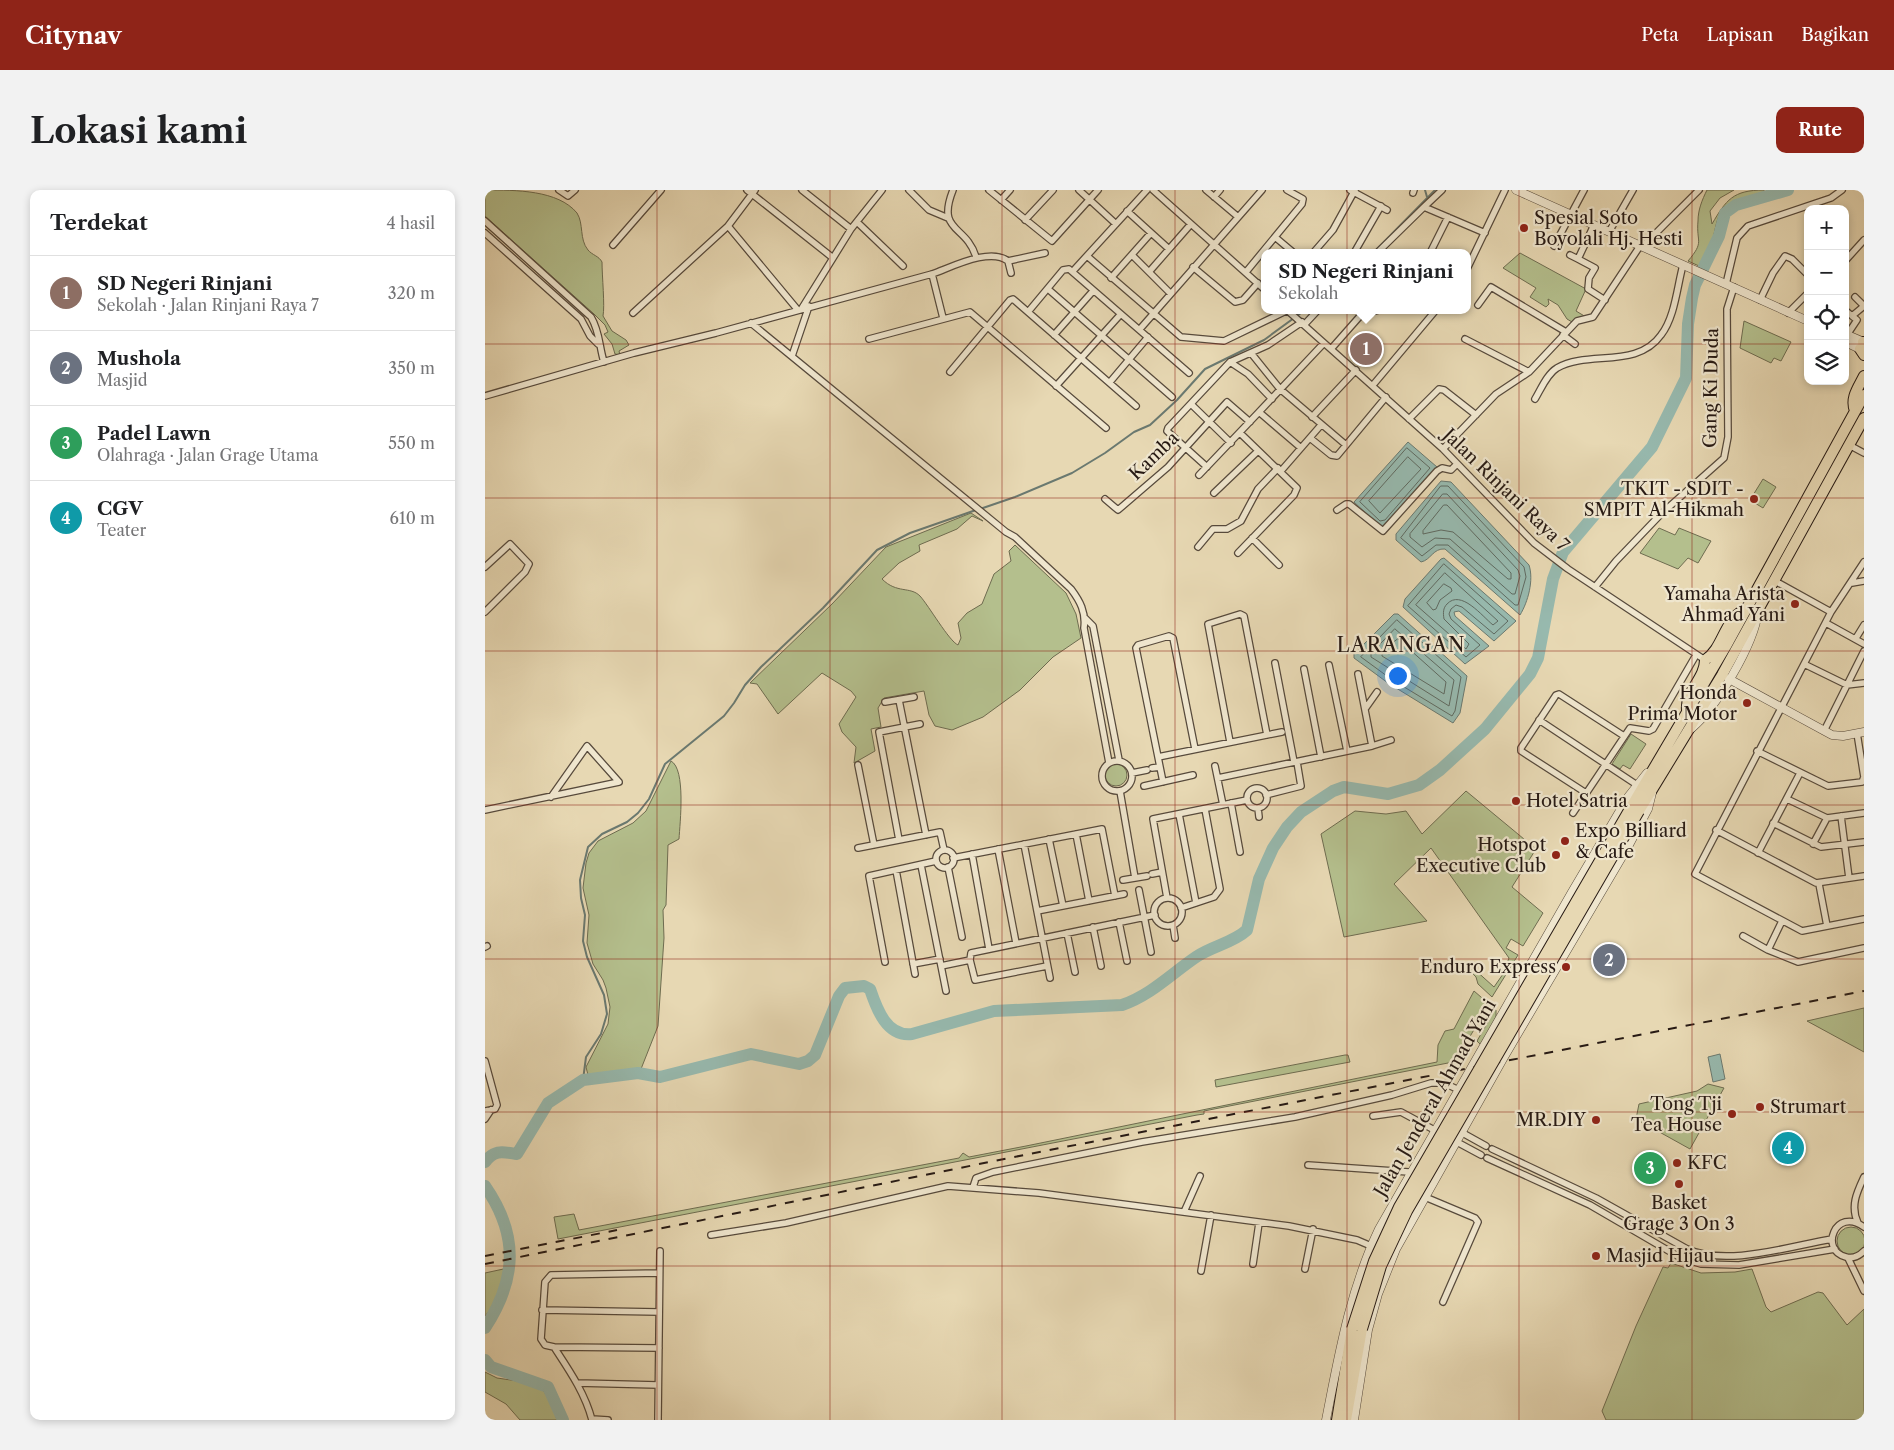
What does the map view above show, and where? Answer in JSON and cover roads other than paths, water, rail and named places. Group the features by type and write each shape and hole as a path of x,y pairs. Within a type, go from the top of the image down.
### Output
{"highway":[{"path":"1855,411 1852,404 1853,397 1864,376"},
{"name":"Jalan Jenderal Ahmad Yani","path":"1337,1420 1353,1350 1363,1292 1387,1231 1635,810 1657,764 1688,713 1864,395"},
{"name":"Jalan Jenderal Ahmad Yani","path":"1635,810 1652,788 1689,730 1759,610 1864,418"},
{"path":"1688,713 1687,701 1704,670 1701,658 1713,654 1734,617 1746,609"},
{"name":"Jalan Jenderal Ahmad Yani","path":"1346,1420 1353,1350"}],"street":[{"path":"559,190 568,196 575,190"},
{"path":"613,245 661,190"},
{"path":"802,190 851,229"},
{"path":"799,309 851,229 882,190"},
{"path":"909,190 929,210 948,218"},
{"path":"953,190 947,208 949,222 972,247 976,257"},
{"path":"989,190 1053,241 1098,190"},
{"path":"1001,200 1010,190"},
{"path":"1025,220 1053,190"},
{"path":"1079,190 1116,224"},
{"path":"1073,271 1147,190"},
{"path":"1153,190 1261,286"},
{"path":"1206,190 1237,216"},
{"path":"1214,197 1220,190"},
{"path":"1140,329 1154,315 1170,293 1213,243 1262,190"},
{"path":"1265,249 1304,201 1287,190"},
{"path":"1381,249 1442,190"},
{"path":"1471,261 1505,190"},
{"path":"1516,190 1804,319"},
{"path":"1554,246 1584,190"},
{"path":"1609,232 1633,190"},
{"path":"1443,449 1496,394 1529,372 1577,321 1593,318 1641,246 1699,190"},
{"name":"Gang Ki Duda","path":"1595,586 1661,514 1724,458 1728,437 1727,309 1737,238 1748,226 1831,198 1842,190"},
{"path":"1316,249 1333,230 1353,191 1384,208 1357,249"},
{"path":"633,313 728,226 751,192 833,258"},
{"path":"1425,208 1485,233"},
{"path":"1127,211 1169,249"},
{"path":"1432,249 1448,217"},
{"path":"485,221 591,317 599,333 598,344 604,362"},
{"path":"857,222 903,266"},
{"path":"1149,272 1191,224"},
{"path":"1578,259 1594,225"},
{"path":"728,226 799,309"},
{"path":"485,233 581,319 590,336 598,344"},
{"path":"1111,278 1151,233"},
{"path":"1275,236 1290,249"},
{"path":"1849,258 1862,248 1864,240"},
{"path":"510,255 516,249"},
{"path":"1008,261 1045,253"},
{"path":"1246,272 1261,253"},
{"path":"1132,255 1170,293"},
{"path":"1569,255 1595,268 1588,282 1588,289 1605,300"},
{"path":"485,396 809,306 932,274 968,263 976,257 1000,256 1008,261 1011,273"},
{"path":"1087,256 1181,337 1220,342 1281,314"},
{"path":"1760,300 1773,273 1785,256 1804,272"},
{"path":"1535,399 1547,378 1557,368 1582,361 1620,358 1648,348 1661,336 1667,325 1684,266"},
{"path":"1193,267 1235,302 1243,300 1258,283"},
{"path":"1027,312 1066,268 1073,271 1120,315 1140,329 1189,373"},
{"path":"932,274 943,318"},
{"path":"1478,305 1491,287 1565,334 1575,344"},
{"path":"1048,289 1073,313 1172,397"},
{"path":"1054,334 1093,291"},
{"path":"1788,313 1806,295"},
{"path":"1849,331 1864,306 1855,297"},
{"path":"950,372 1011,299 1136,406"},
{"path":"792,356 809,306"},
{"path":"1849,311 1855,318 1864,320"},
{"path":"869,339 970,312 1107,428"},
{"name":"Jalan Rinjani Raya 7","path":"1292,314 1443,449 1534,543 1552,558 1701,658"},
{"path":"1207,467 1167,430 1231,362 1268,345 1313,314"},
{"path":"1331,349 1361,315 1365,314"},
{"path":"1373,385 1433,314"},
{"path":"1056,386 1120,315"},
{"path":"751,323 1015,537 1063,580 1078,598 1085,618 1084,628 1109,763"},
{"path":"1110,382 1148,336"},
{"path":"1465,339 1529,372"},
{"path":"1849,339 1863,346"},
{"path":"1199,475 1324,343"},
{"path":"1251,353 1280,390 1346,445"},
{"path":"1231,362 1247,374 1272,399"},
{"path":"1312,418 1356,370"},
{"path":"1409,419 1439,389 1444,390 1476,415"},
{"path":"1310,438 1335,456 1385,397"},
{"name":"Kamba","path":"1105,499 1118,510 1168,468 1209,421 1229,402 1250,422"},
{"path":"1191,405 1231,443"},
{"path":"1259,412 1301,448"},
{"path":"1198,547 1213,529 1227,529 1241,521 1258,489 1301,448 1321,425"},
{"path":"1238,553 1296,491 1297,486 1240,433"},
{"path":"1849,444 1864,453"},
{"path":"1214,493 1258,450"},
{"path":"1337,510 1349,504 1383,532 1437,471 1442,468 1451,470 1457,464"},
{"path":"1252,538 1279,565"},
{"path":"485,567 510,544 529,564 525,572 485,612"},
{"path":"1864,562 1852,583 1831,612 1716,830 1695,875 1802,931 1864,919"},
{"path":"1775,581 1831,612"},
{"path":"1852,583 1864,581"},
{"path":"1689,730 1709,711 1729,679 1756,628 1759,610"},
{"path":"1231,742 1208,625 1209,622 1240,614 1244,616 1267,735"},
{"path":"1085,618 1093,626 1119,760"},
{"path":"1826,623 1864,644"},
{"path":"1856,638 1864,624"},
{"path":"1163,782 1137,648 1138,645 1169,636 1173,638 1195,749"},
{"path":"1824,731 1864,651"},
{"path":"1573,812 1623,736 1633,727 1649,731 1653,729 1701,658"},
{"path":"1266,796 1301,786 1275,663"},
{"path":"1804,664 1847,685 1864,683"},
{"path":"1329,665 1347,751"},
{"path":"1303,669 1321,757"},
{"path":"1358,674 1372,746"},
{"path":"1729,679 1824,731 1837,736 1861,733 1862,782 1831,786 1800,773 1757,751"},
{"path":"1365,709 1377,692"},
{"path":"1585,793 1521,751 1521,748 1539,720 1558,694 1623,736"},
{"path":"885,702 914,697"},
{"path":"899,700 926,835"},
{"path":"1367,718 1374,717"},
{"path":"1539,720 1632,782"},
{"path":"899,840 879,732 920,724"},
{"path":"1158,757 1282,732"},
{"path":"1218,778 1372,746 1391,740"},
{"path":"485,810 551,797 619,782 587,746 551,797"},
{"path":"1119,760 1127,764 1132,773 1128,786 1120,791 1110,789 1103,781 1103,771 1109,763 1119,760"},
{"name":"Jalan Jenderal Ahmad Yani","path":"1327,1420 1346,1318 1371,1246 1409,1172 1459,1090 1632,782 1657,764"},
{"path":"857,765 874,845"},
{"path":"1215,766 1223,805"},
{"path":"1132,773 1160,767"},
{"path":"1758,853 1800,773"},
{"path":"1144,786 1193,775"},
{"path":"1255,788 1262,790 1266,796 1265,803 1258,808 1251,806 1247,800 1248,793 1255,788"},
{"name":"Jalan Jenderal Ahmad Yani","path":"1354,1420 1368,1330 1378,1294 1396,1249 1648,809 1652,788"},
{"path":"1120,791 1135,878"},
{"path":"1787,799 1827,818 1864,813"},
{"path":"1167,898 1153,819 1247,800"},
{"path":"1231,803 1240,852"},
{"path":"1181,908 1214,897 1220,889 1205,808"},
{"path":"1258,808 1259,817"},
{"path":"1179,814 1196,903"},
{"path":"1841,816 1849,878"},
{"path":"1813,844 1827,818"},
{"path":"1773,823 1824,848 1864,842"},
{"path":"953,858 1102,829 1118,881 1115,896"},
{"path":"1716,830 1807,880 1819,884 1864,876"},
{"path":"858,848 940,832 944,850"},
{"path":"1076,834 1089,901"},
{"path":"1049,839 1063,906"},
{"path":"1024,844 1050,978"},
{"path":"998,849 1016,943"},
{"path":"944,850 950,852 953,858 952,863 948,867 941,867 936,861 937,854 944,850"},
{"path":"973,854 989,949"},
{"path":"885,962 868,877 936,861"},
{"path":"921,864 946,990"},
{"path":"948,867 962,937"},
{"path":"896,870 915,974"},
{"path":"1118,881 1163,872"},
{"path":"1819,884 1827,926"},
{"path":"1139,890 1151,952"},
{"path":"1037,911 1124,894"},
{"path":"1167,898 1175,900 1181,908 1180,919 1173,925 1161,924 1155,914 1157,905 1167,898"},
{"path":"1047,966 975,980 970,960 971,952 1155,914"},
{"path":"1768,950 1782,921"},
{"path":"1119,922 1127,961"},
{"path":"1173,925 1175,938"},
{"path":"1093,927 1101,966"},
{"path":"1067,933 1075,972"},
{"path":"1743,936 1768,950 1798,962 1864,948"},
{"path":"913,964 940,959"},
{"path":"941,966 970,960"},
{"path":"1513,994 1512,1001 1519,1010 1527,1011 1534,1006"},
{"path":"485,1061 488,1080 497,1105 495,1109 488,1110 485,1119"},
{"path":"973,1187 976,1178 993,1172 1142,1142 1295,1117 1431,1084 1444,1082 1459,1090"},
{"path":"1373,1116 1401,1112 1487,1158 1598,1210 1681,1258 1701,1264 1739,1265 1835,1249"},
{"path":"1440,1120 1485,1146"},
{"path":"1487,1158 1494,1151 1596,1198 1687,1249 1702,1255 1742,1254 1832,1239"},
{"path":"1309,1165 1409,1172"},
{"path":"1184,1212 1199,1176"},
{"path":"1864,1176 1854,1204 1853,1214 1864,1227"},
{"path":"1551,1188 1555,1179"},
{"path":"711,1235 786,1223 941,1187 973,1187 1313,1229 1357,1240 1371,1246"},
{"path":"1425,1198 1475,1218 1478,1222 1443,1302"},
{"path":"1201,1271 1211,1215"},
{"path":"1858,1222 1842,1223 1834,1230 1832,1239 1835,1249 1848,1258 1864,1291"},
{"path":"1253,1264 1259,1223"},
{"path":"1305,1269 1313,1229"},
{"path":"658,1420 660,1250"},
{"path":"1848,1258 1860,1255 1864,1251"},
{"path":"659,1273 551,1275 545,1282 541,1338 545,1345 553,1348 659,1348"},
{"path":"542,1310 659,1312"},
{"path":"553,1348 577,1384 592,1420 608,1420"},
{"path":"577,1384 658,1385"}],"water":[{"path":"1408,442 1437,467 1383,529 1354,502"},
{"path":"1441,481 1451,482 1529,565 1531,577 1529,591 1520,615 1445,549 1438,550 1421,562 1396,540 1396,534"},
{"path":"1444,558 1516,621 1494,641 1459,611 1454,612 1455,616 1489,646 1465,664 1403,607 1405,599"},
{"path":"1394,614 1398,614 1467,676 1460,713 1453,723 1388,683 1354,658 1354,654"},
{"path":"1720,1054 1725,1079 1713,1082 1708,1057"}],"waterway":[{"path":"1425,190 1427,197"},
{"path":"1377,249 1435,190"},
{"path":"485,1162 496,1153 517,1154 548,1103 583,1080 638,1073 660,1077 751,1054 799,1064 808,1061 815,1055 839,996 845,988 864,986 870,989 884,1020 890,1027 903,1034 912,1034 994,1011 1122,1005 1152,990 1202,953 1229,941 1247,930 1259,879 1273,848 1287,827 1301,812 1333,791 1344,787 1388,794 1419,785 1440,770 1485,729 1530,674 1538,658 1553,579 1563,552 1652,447 1686,378 1688,324 1695,285 1719,236 1725,213 1736,205 1788,190"},
{"path":"980,509 1015,497 1072,473 1105,453 1134,432 1150,425 1177,400 1205,369 1264,340 1300,314"},
{"path":"583,1080 586,1057 601,1034 607,1014 604,995 587,957 583,941 585,915 581,898 580,880 588,847 602,834 627,822 638,813 649,799 665,764 724,716 745,685 761,667 823,608 877,550 910,533 976,510"},
{"path":"485,1186 504,1222 510,1257 503,1292 496,1310 485,1328"},
{"path":"485,1360 491,1367 548,1387 563,1420"}],"railway":[{"path":"485,1264 1014,1157 1864,991"},
{"path":"485,1256 617,1230"}],"place":[{"name":"Spesial Soto Boyolali Hj. Hesti","path":"1524,228"},
{"name":"SD Negeri Rinjani","path":"1366,349"},
{"name":"TKIT - SDIT - SMPIT Al-Hikmah","path":"1754,499"},
{"name":"Yamaha Arista Ahmad Yani","path":"1795,604"},
{"name":"Honda Prima Motor","path":"1747,703"},
{"name":"Hotel Satria","path":"1516,801"},
{"name":"Expo Billiard & Cafe","path":"1565,841"},
{"name":"Hotspot Executive Club","path":"1556,855"},
{"name":"Mushola","path":"1609,960"},
{"name":"Enduro Express","path":"1566,967"},
{"name":"Strumart","path":"1760,1107"},
{"name":"Tong Tji Tea House","path":"1732,1114"},
{"name":"MR.DIY","path":"1596,1120"},
{"name":"CGV","path":"1788,1148"},
{"name":"KFC","path":"1677,1163"},
{"name":"Padel Lawn","path":"1650,1168"},
{"name":"Basket Grage 3 On 3","path":"1679,1184"},
{"name":"Masjid Hijau","path":"1596,1256"}],"district":[{"name":"LARANGAN","path":"1401,645"}]}
